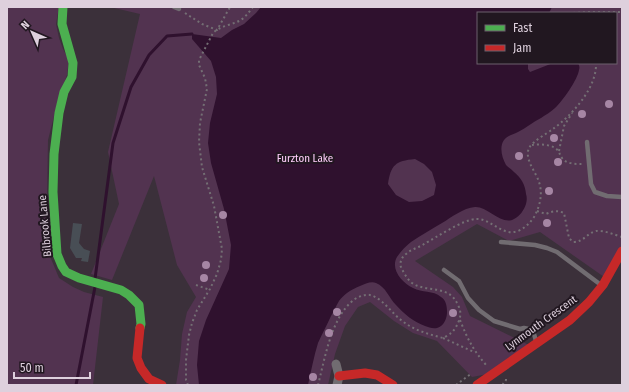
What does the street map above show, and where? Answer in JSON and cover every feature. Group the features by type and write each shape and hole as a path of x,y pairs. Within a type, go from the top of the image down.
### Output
{"street":[{"name":"Bilbrook Lane","path":"63,7 62,24 73,63 72,77 64,92 59,113 54,154 53,192 57,254 66,272 88,281 121,290 129,295 139,305 141,324 137,358 141,368 149,379 162,385"},
{"name":"Lynmouth Crescent","path":"479,384 570,320 603,286 622,250"},
{"path":"336,364 338,381 365,373 377,375 393,385"}],"lane":[{"path":"587,142 591,184 595,192 607,196 622,197"},
{"path":"501,242 534,245 557,252 603,286"},
{"path":"444,270 459,281 468,298 479,310 494,321 520,329 529,329 534,334 537,342"}],"path":[{"path":"217,30 230,7"},
{"path":"188,385 186,380 186,360 192,323 197,310 210,290 217,274 222,249 214,206 202,166 200,123 207,89 205,78 199,65 199,60 213,33 241,20 253,7"},
{"path":"176,8 202,24 217,30"},
{"path":"587,12 617,12"},
{"path":"493,373 475,352 466,336 460,319 460,311 454,298 438,290 417,286 411,282 405,275 400,265 401,259 411,250 475,218 502,230 511,232 524,228 529,224 537,211 541,197 539,180 530,163 528,150 531,145 557,126 586,96 593,82 596,64"},
{"path":"574,109 564,126 559,151 561,156 567,162 576,164 589,163"},
{"path":"531,145 542,144 551,146 559,151"},
{"path":"537,211 546,214 557,211 564,213 569,238 573,242 578,242 596,231 622,237"},
{"path":"196,285 210,290"},
{"path":"318,385 326,349 336,323 352,302 366,294 377,298 401,320 411,326 475,352"},
{"path":"443,338 451,333 457,326 460,319"}],"green space":[{"path":"7,7 59,7 56,24 59,38 69,60 67,75 58,100 48,140 47,203 49,254 59,278 84,292 103,297 93,385 7,385"},
{"name":"Furzton Lake","path":"110,7 622,7 622,251 607,279 540,232 509,241 477,224 415,261 453,287 462,297 470,316 531,346 493,373 472,377 437,341 413,333 394,321 370,302 358,307 345,326 335,354 328,385 176,385 182,334 187,312 196,297 177,265 154,176 112,280 91,274 119,204 108,152 140,14"}],"shaded area":[{"name":"Furzton Lake","path":"261,7 552,7 550,12 477,12 477,64 528,64 528,69 530,72 550,64 578,64 579,66 578,74 573,84 555,108 524,129 507,137 502,143 502,156 506,165 521,179 524,184 527,199 520,215 514,219 505,220 484,209 475,207 466,209 411,242 397,257 395,262 396,271 405,283 416,290 435,293 443,298 446,305 447,314 445,322 437,328 425,326 409,317 399,308 382,287 376,283 372,282 357,287 343,296 331,316 318,343 308,385 199,385 197,365 199,341 206,320 229,269 231,245 224,209 211,163 208,143 210,123 217,94 216,77 211,61 192,39 192,34 221,38 244,24","holes":["415,159 424,164 432,172 436,185 434,195 422,201 409,202 396,195 388,184 393,168 395,165 403,161"]}],"building":[{"path":"73,223 82,224 79,243 84,249 90,251 88,262 81,261 82,258 76,258 70,248"}],"waterway":[{"path":"95,279 113,143 131,87 149,55 167,36 192,34"},
{"path":"76,385 95,287"}],"traffic: fast":[{"path":"63,7 62,24 73,63 72,77 64,92 59,113 54,154 53,192 57,254 66,272 79,278 121,290 129,295 139,305 140,328"}],"traffic: jam":[{"path":"477,385 570,320 589,302 603,285 622,251"},
{"path":"140,328 137,358 141,368 149,379 162,385"},
{"path":"339,376 365,373 377,375 393,385"}]}
